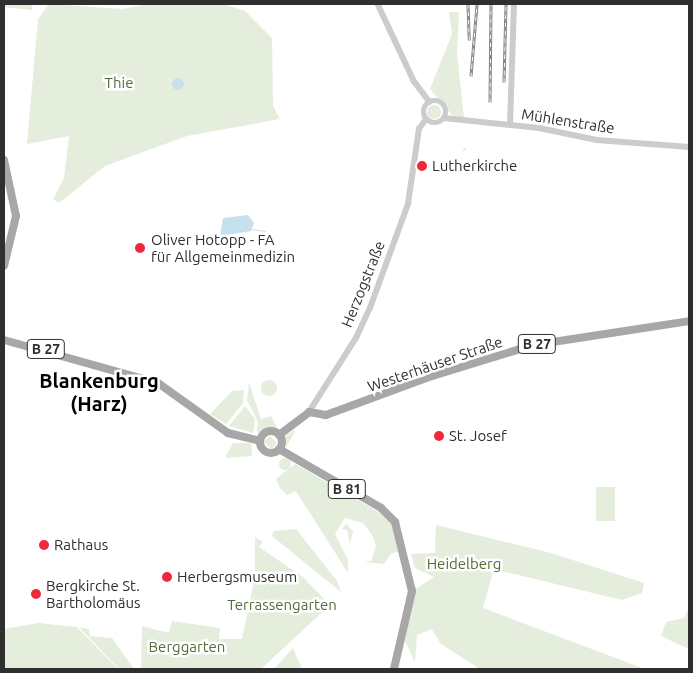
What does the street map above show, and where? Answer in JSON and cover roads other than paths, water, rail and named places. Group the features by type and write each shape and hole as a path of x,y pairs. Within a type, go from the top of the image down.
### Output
{"main road":[{"path":"4,160 16,216 4,266"},
{"name":"Westerhäuser Straße","path":"309,412 326,415 426,378 552,340 689,320"},
{"name":"B 27","path":"4,340 158,383 228,434 260,441 266,452 279,449"},
{"name":"Herzogstraße","path":"279,435 309,412"},
{"name":"B 27","path":"260,441 268,432 279,435"},
{"path":"279,435 279,449"},
{"name":"B 81","path":"279,449 381,508 395,522 412,591 394,669"}],"street":[{"path":"378,4 414,81 430,102 443,105 444,118 435,124 426,119 424,110 430,102"},
{"path":"510,125 514,4"},
{"name":"Mühlenstraße","path":"444,118 510,125 597,140 689,147"},
{"name":"Herzogstraße","path":"309,412 356,338 370,308 408,204 419,130 426,119"}],"water":[{"path":"176,78 180,78 184,84 180,90 176,90 172,86 172,82"},
{"path":"248,215 254,223 251,231 220,236 223,218"}],"waterway":[{"path":"252,229 265,231"}],"railway":[{"path":"468,4 469,40"},
{"path":"471,76 477,4"},
{"path":"490,102 491,4"},
{"path":"504,82 506,4"}],"place":[{"name":"Lutherkirche","path":"422,166"},
{"name":"Oliver Hotopp - FA für Allgemeinmedizin","path":"140,248"},
{"name":"St. Josef","path":"439,436"},
{"name":"Rathaus","path":"44,545"},
{"name":"Herbergsmuseum","path":"167,577"},
{"name":"Bergkirche St. Bartholomäus","path":"36,594"}],"district":[{"name":"Blankenburg (Harz)","path":"99,392"}],"park label":[{"name":"Thie","path":"119,83"},
{"name":"Heidelberg","path":"464,564"},
{"name":"Terrassengarten","path":"282,605"},
{"name":"Berggarten","path":"187,647"}]}
